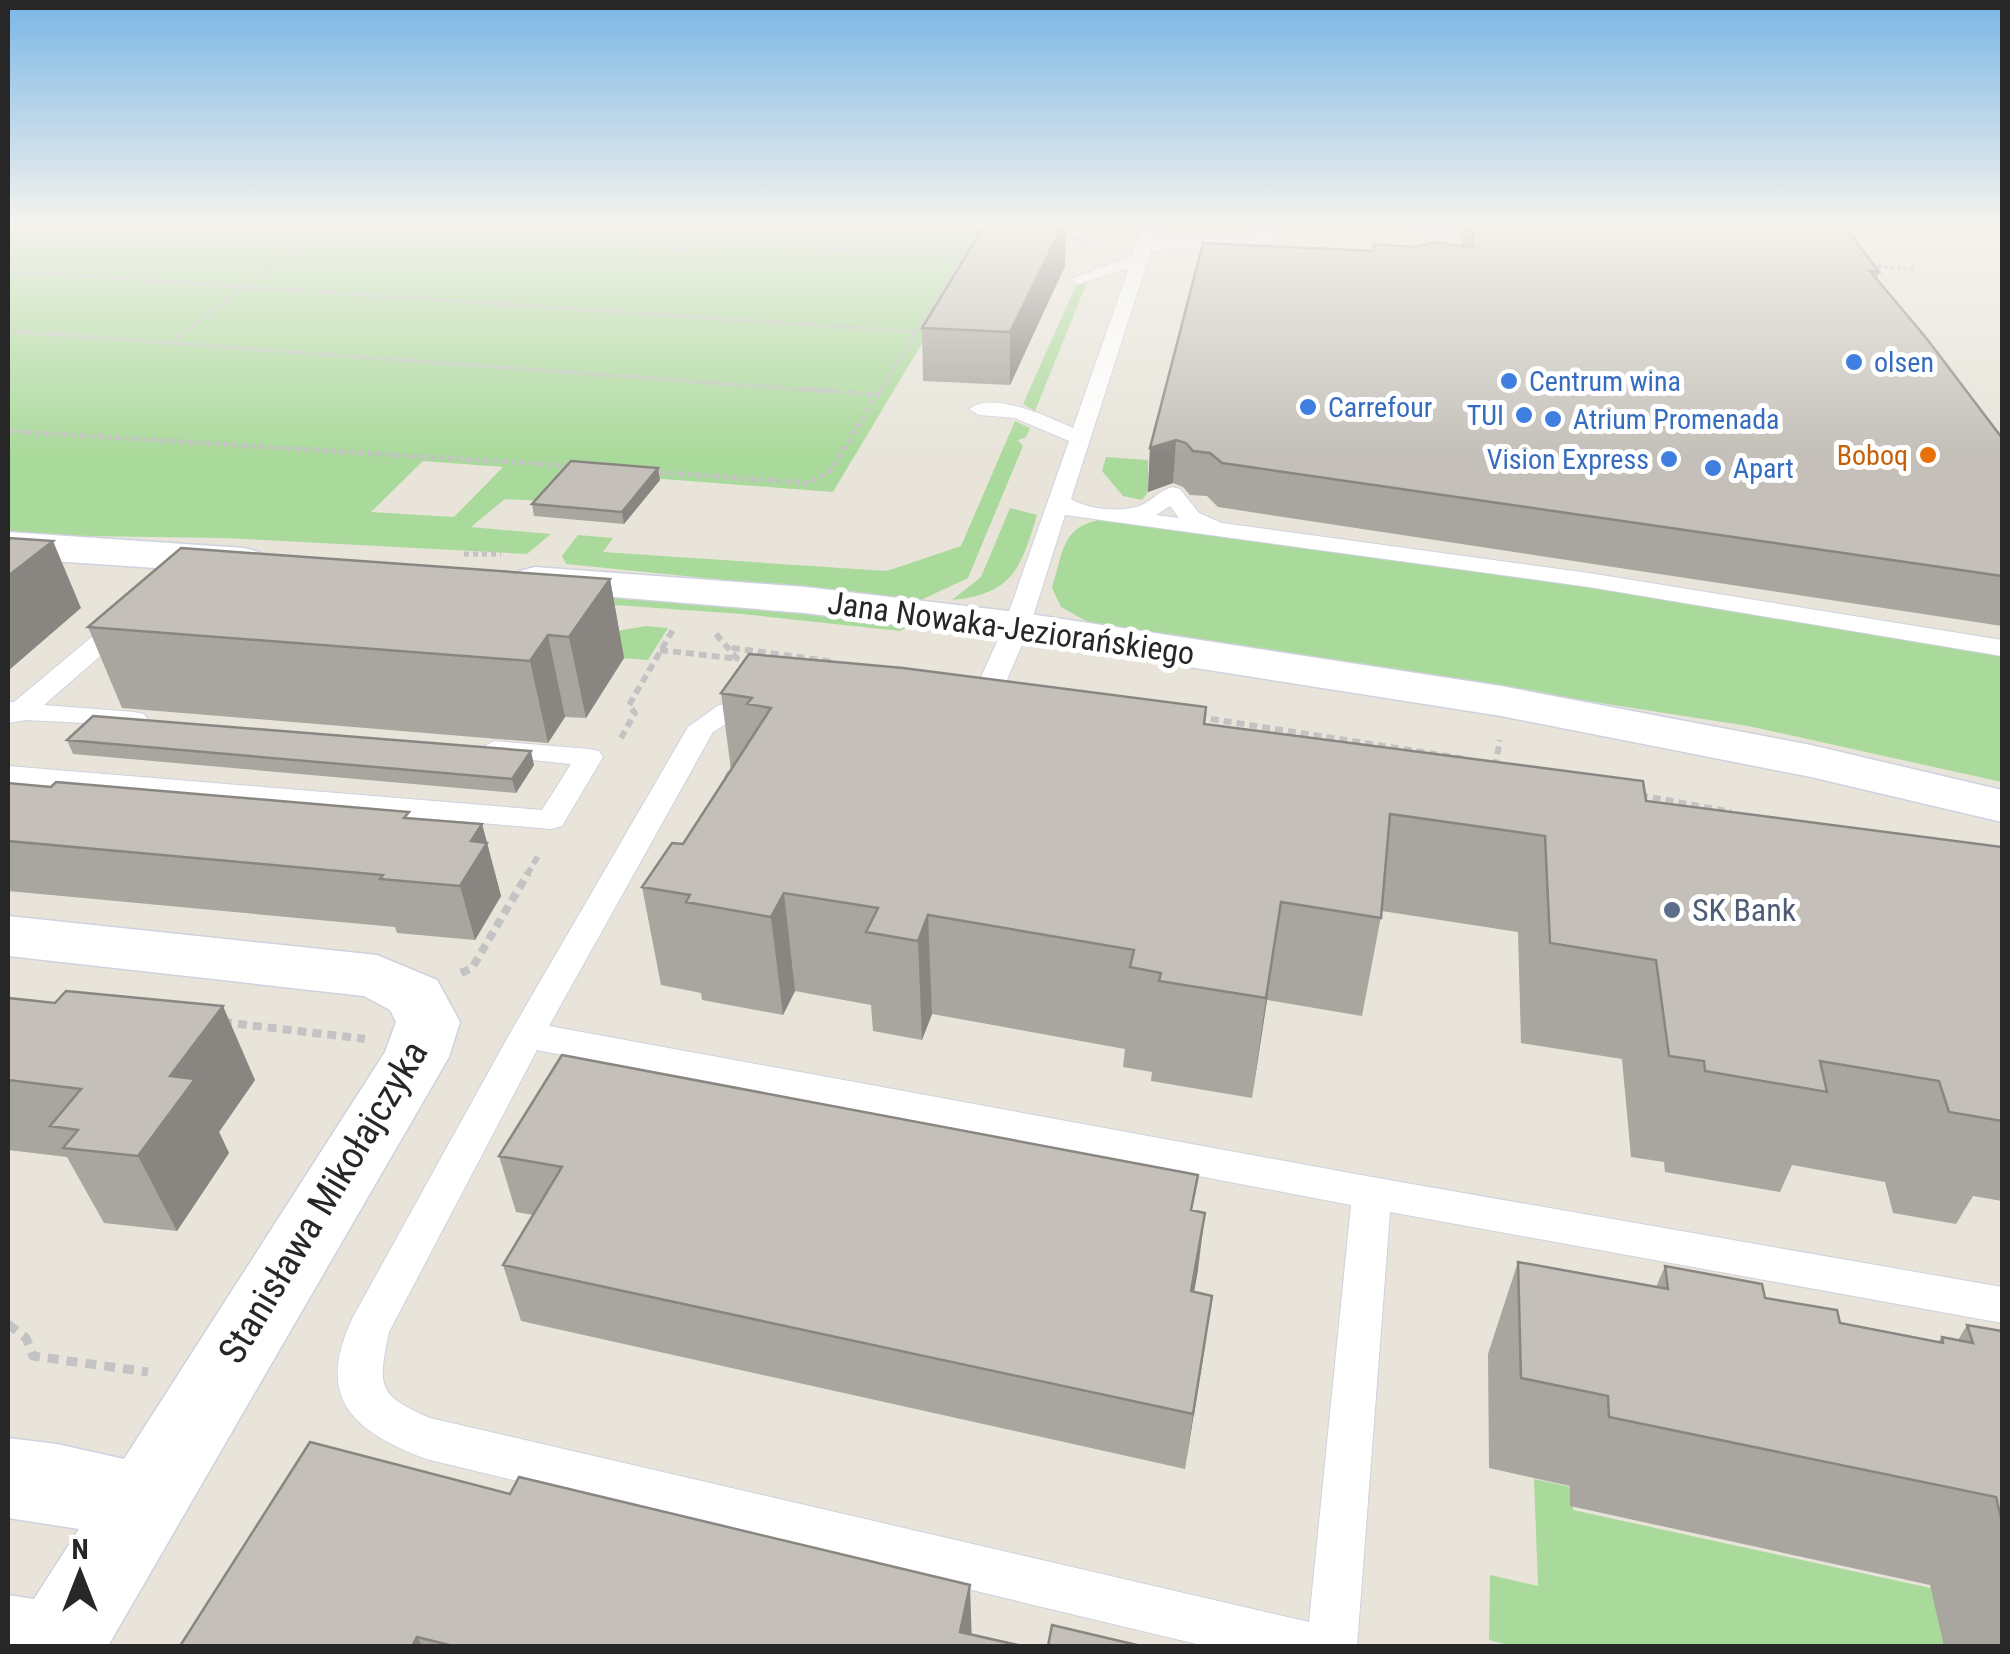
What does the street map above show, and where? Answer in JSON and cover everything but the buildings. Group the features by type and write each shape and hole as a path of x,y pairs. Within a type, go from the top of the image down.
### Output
{"street":[{"path":"8,545 184,571 274,563"},
{"name":"Jana Nowaka-Jeziorańskiego","path":"504,578 805,600 1017,626 1501,701 1812,760 2002,806"},
{"name":"Stanisława Mikołajczyka","path":"8,936 377,976 415,996 428,1022 416,1057 57,1646"},
{"path":"8,1478 58,1484 142,1504"},
{"path":"8,1641 46,1646"}],"lane":[{"path":"972,732 1017,626 1127,300"},
{"path":"979,408 1019,412 1080,438"},
{"path":"1059,502 1074,510 1589,580 2002,648"},
{"path":"12,714 144,605"},
{"path":"777,706 729,711 702,727 368,1330 356,1376 364,1400 380,1419 426,1438 1307,1646"},
{"path":"12,714 152,721"},
{"path":"8,775 551,820 589,757 470,747"},
{"path":"528,1035 2002,1306"},
{"path":"1332,1646 1372,1193"}],"path":[{"path":"170,342 228,300"},
{"path":"431,300 918,332"},
{"path":"634,471 809,483 831,470 937,300"},
{"path":"8,331 878,395"},
{"path":"8,431 575,466"},
{"path":"589,757 614,752 635,714 628,705 676,624"},
{"path":"707,626 732,648 777,706"},
{"path":"732,648 848,663"},
{"path":"660,650 739,659"},
{"path":"1182,714 1344,741 1434,750 1510,769"},
{"path":"1492,784 1502,734"},
{"path":"714,805 714,795 738,759"},
{"path":"1628,793 1736,813"},
{"path":"221,1022 373,1040"},
{"path":"8,1324 26,1338 33,1356 163,1375"}],"green space":[{"path":"8,300 948,300 833,492 571,472 544,501 505,499 471,527 551,534 527,554 224,538 8,535","holes":["423,461 503,467 454,517 371,512"]},
{"path":"1069,300 1080,300 1035,411 1023,404"},
{"path":"1015,421 1030,428 1026,437 1018,440 1023,446 968,578 921,600 566,564 562,556 578,535 613,538 603,552 887,571 961,546"},
{"path":"1106,457 1148,460 1148,492 1142,500 1123,496 1102,471"},
{"path":"1010,508 1037,515 1019,564 989,592 952,600 981,577"},
{"path":"1105,519 1546,580 2002,655 2002,782 1748,726 1090,623 1061,607 1052,588 1062,551 1072,534 1091,522"},
{"path":"449,587 787,610 915,623 900,631 742,614 444,593"},
{"path":"646,626 668,628 648,660 508,650"},
{"path":"1534,1479 1571,1487 1573,1510 1935,1589 1948,1646 1512,1646 1489,1640 1490,1575 1538,1586"}],"place":[{"name":"olsen","path":"1854,362"},
{"name":"Centrum wina","path":"1509,381"},
{"name":"Carrefour","path":"1308,407"},
{"name":"TUI","path":"1524,415"},
{"name":"Atrium Promenada","path":"1553,419"},
{"name":"Boboq","path":"1928,455"},
{"name":"Vision Express","path":"1669,459"},
{"name":"Apart","path":"1713,468"},
{"name":"SK Bank","path":"1672,910"}]}
